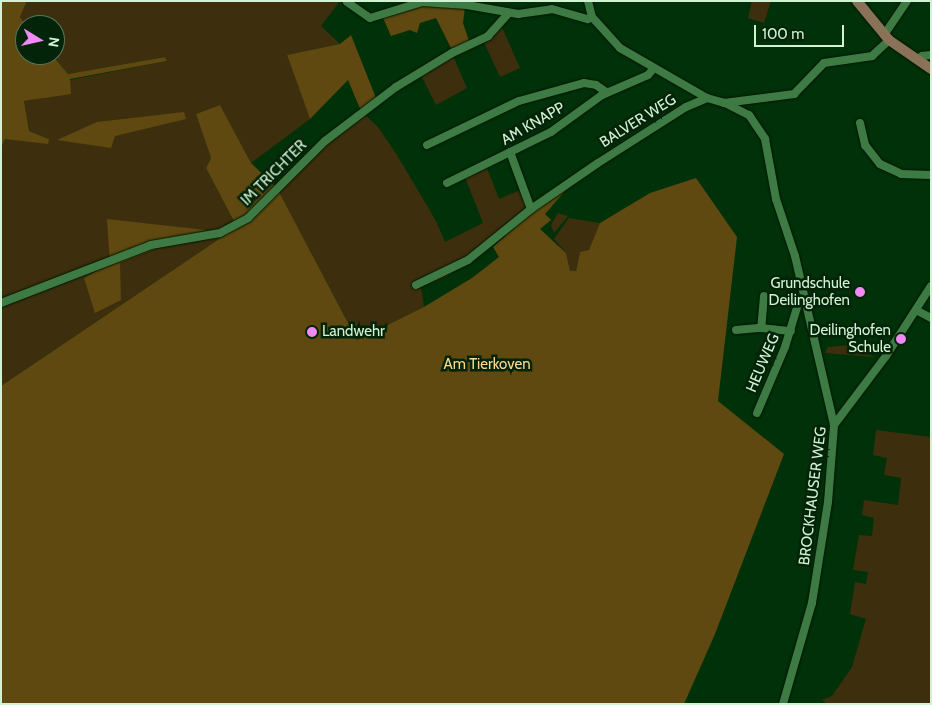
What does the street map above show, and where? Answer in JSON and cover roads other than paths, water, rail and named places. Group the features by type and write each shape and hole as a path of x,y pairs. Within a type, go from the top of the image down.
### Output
{"main road":[{"path":"857,1 886,37 931,69"}],"street":[{"path":"496,1 499,11"},
{"path":"588,1 592,17 620,48 707,98 724,102 748,115 765,139 776,199 806,302 834,425"},
{"path":"724,102 794,94 824,63 872,56 886,37 907,1"},
{"path":"347,2 370,18 422,2 499,11 508,14 548,5 588,19 592,17"},
{"name":"IM TRICHTER","path":"1,303 151,245 220,233 248,218 325,141 404,83 488,36 508,14"},
{"path":"918,60 922,56 931,55"},
{"name":"AM KNAPP","path":"446,183 554,131 606,92 648,75 654,68"},
{"path":"427,145 519,101 584,83 596,85 606,92"},
{"name":"BALVER WEG","path":"416,285 468,260 531,209 686,107 707,98"},
{"path":"860,123 870,154 884,168 907,175 931,175"},
{"path":"510,152 531,209"},
{"name":"BROCKHAUSER WEG","path":"783,704 812,603 828,502 834,425 931,286"},
{"path":"761,328 764,296"},
{"name":"HEUWEG","path":"757,413 791,331 799,301 806,302"},
{"path":"916,310 931,318"},
{"path":"736,330 761,328 791,331"}],"place":[{"name":"Grundschule Deilinghofen","path":"860,292"},
{"name":"Landwehr","path":"312,332"},
{"name":"Deilinghofen Schule","path":"901,339"}],"park label":[{"name":"Am Tierkoven","path":"487,365"}]}
